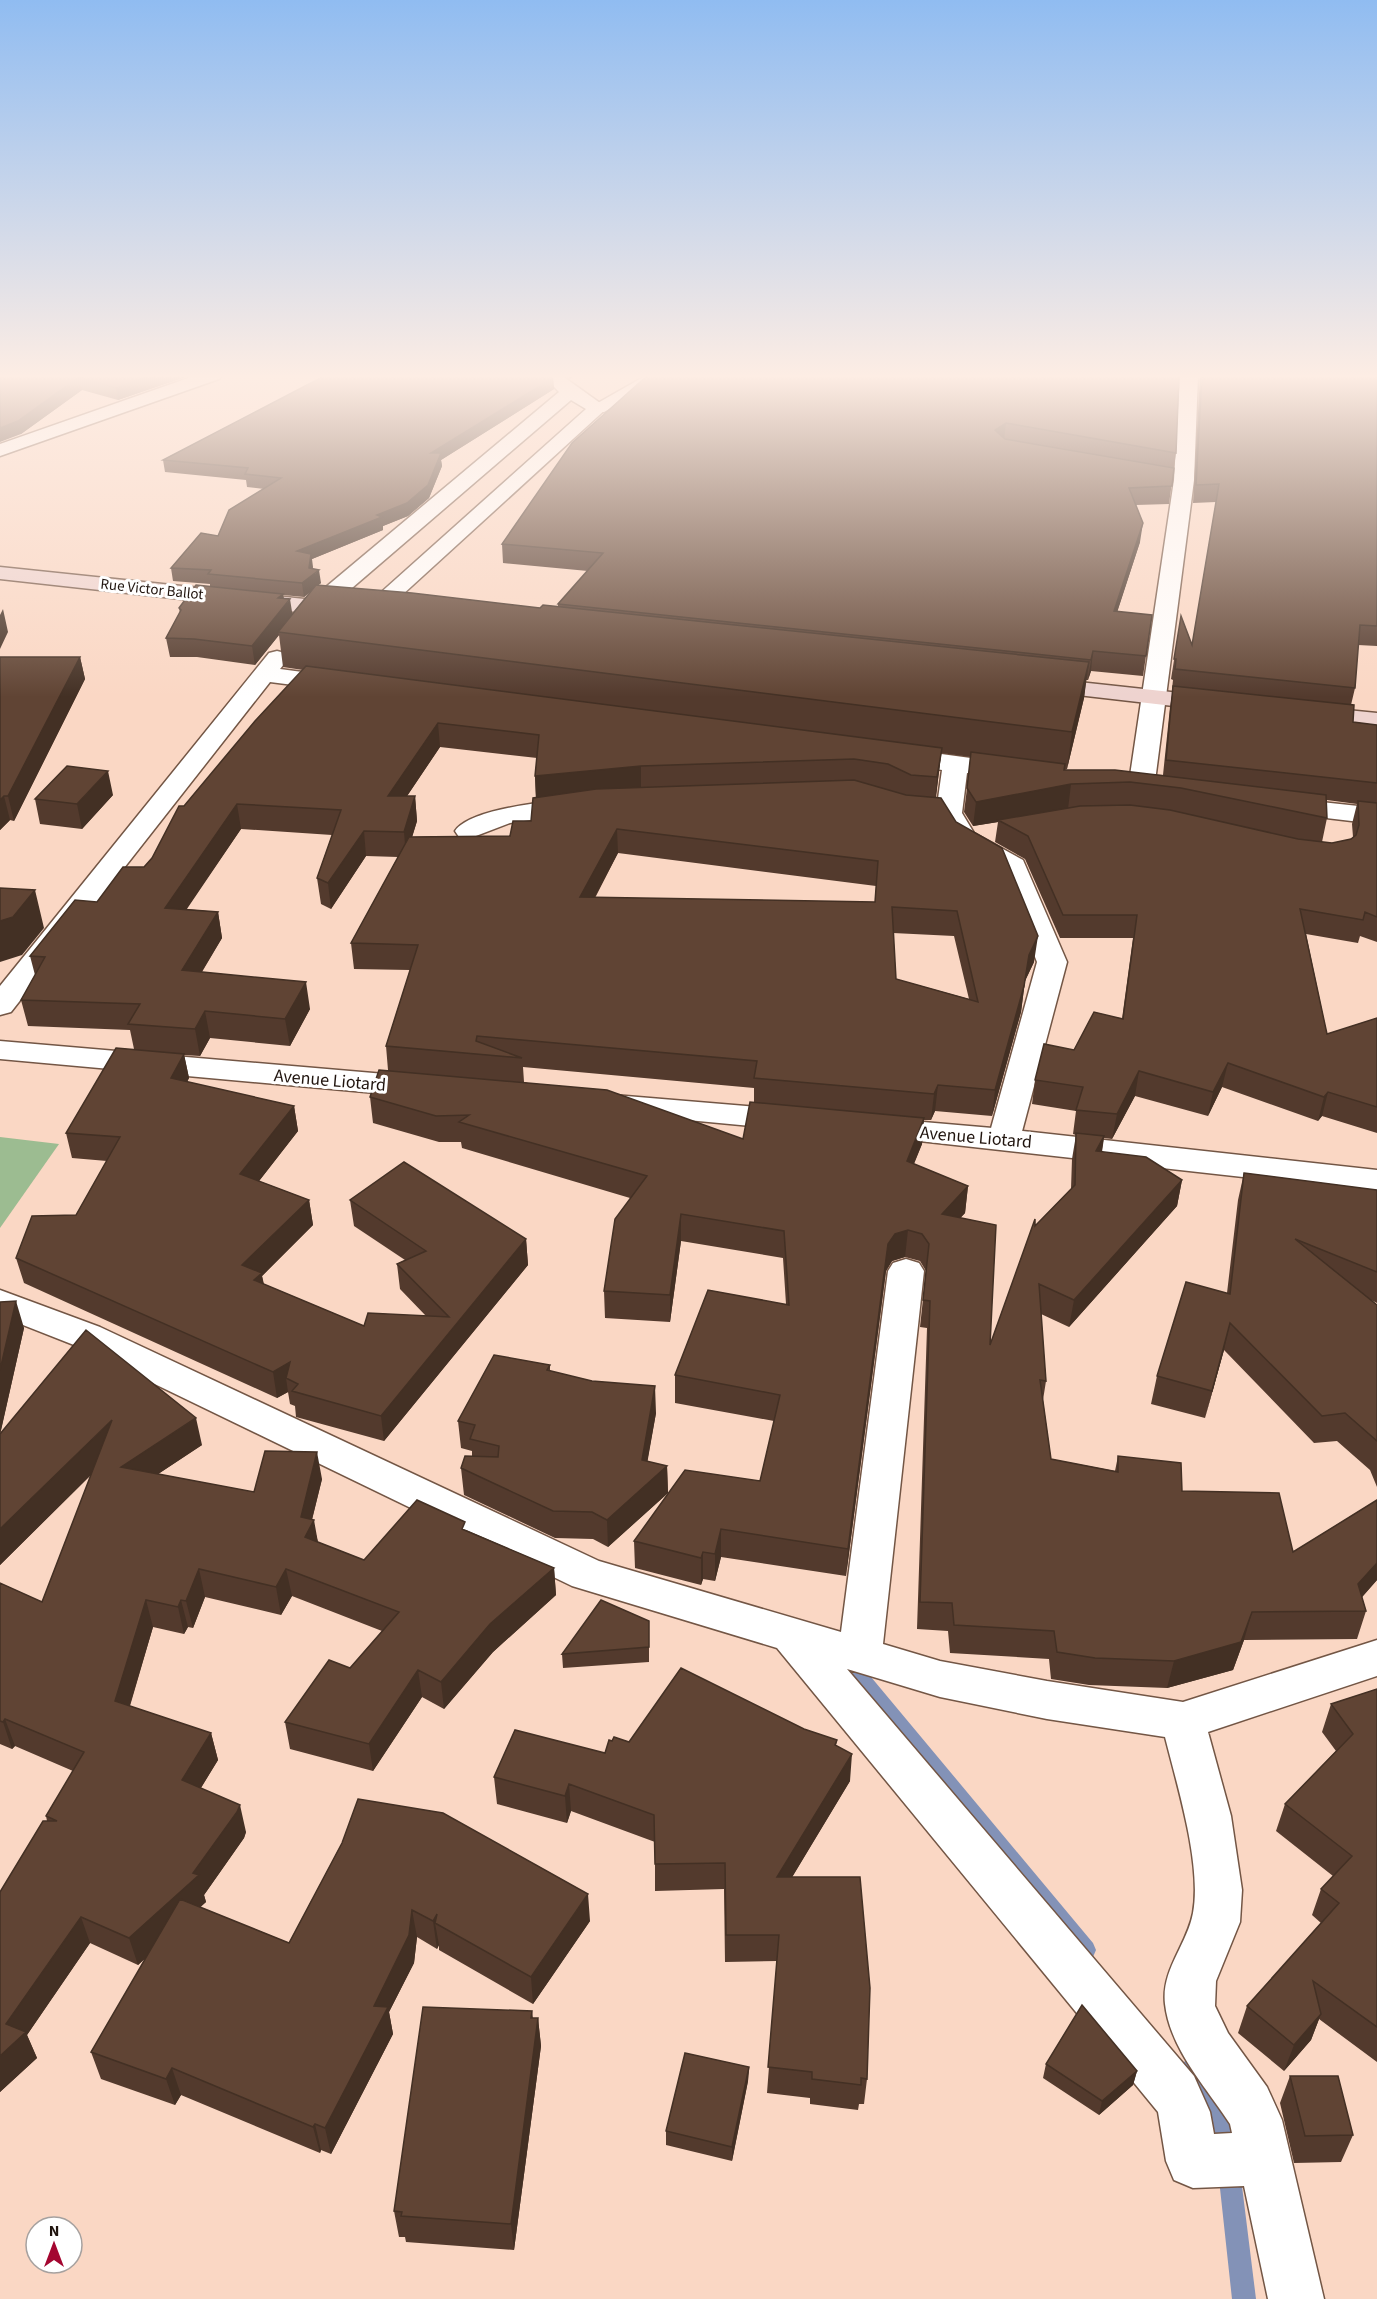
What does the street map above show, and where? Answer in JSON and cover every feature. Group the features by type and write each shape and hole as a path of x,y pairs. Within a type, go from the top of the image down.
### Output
{"main road":[{"name":"Rue Victor Ballot","path":"0,573 303,623 370,612 393,615"},
{"path":"1026,683 1236,706"},
{"path":"1283,710 1377,720"}],"street":[{"path":"0,1006 303,623 466,482"},
{"path":"370,612 515,482"},
{"path":"1141,789 1184,482"},
{"path":"264,674 358,686"},
{"path":"874,753 1037,775"},
{"path":"956,763 938,812 964,838 1013,866 1052,962 1004,1139"},
{"path":"468,831 504,816 597,803"},
{"path":"1256,803 1337,822 1377,816"},
{"path":"964,838 1007,830"},
{"name":"Avenue Liotard","path":"0,1050 449,1090"},
{"name":"Avenue Liotard","path":"579,1101 1004,1139 1377,1181"},
{"path":"860,1653 906,1271"},
{"path":"0,1302 87,1336 587,1574 860,1653 940,1679 1047,1700 1183,1721 1377,1658"},
{"path":"792,1635 1176,2094 1184,2112 1193,2160 1266,2159"},
{"path":"1183,1721 1197,1773 1218,1879 1218,1910 1213,1932 1191,1978 1189,2004 1203,2040 1247,2101 1256,2120 1296,2299"}],"green space":[{"path":"0,1137 59,1144 0,1228"}],"building":[{"path":"274,482 429,482 407,503 377,515 382,517 297,551 311,554 309,568 319,570 302,583 208,574 211,570 171,568 201,533 218,536 229,510"},
{"path":"545,482 1172,482 1172,486 1129,488 1143,523 1114,611 1152,615 1146,656 1093,651 1091,660 558,604 603,553 502,544"},
{"path":"1196,482 1377,482 1377,626 1360,625 1355,688 1175,669 1176,659 1174,659 1181,616 1192,645 1219,484 1196,485"},
{"path":"196,585 283,594 278,598 290,599 252,646 166,638 181,610 179,608"},
{"path":"316,585 412,593 540,608 543,605 1089,662 1072,732 278,632"},
{"path":"0,657 80,657 8,796 0,800"},
{"path":"306,666 942,748 937,777 911,775 888,764 854,759 641,766 535,776 539,735 438,723 388,796 415,796 404,832 364,831 328,883 317,878 341,810 237,804 165,908 218,912 182,970 306,982 285,1019 205,1011 195,1029 128,1024 140,1004 21,1000 45,957 30,956 75,900 97,902 123,867 144,867 152,858 179,806 184,806 255,721"},
{"path":"1173,686 1354,705 1353,722 1377,725 1377,783 1166,760"},
{"path":"971,752 1065,764 1064,770 1115,770 1326,795 1327,818 1181,788 1130,782 1071,784 976,802 967,788"},
{"path":"67,766 108,771 77,804 35,799"},
{"path":"854,780 906,795 941,798 956,822 1002,848 1038,936 1029,955 1024,986 995,1090 938,1085 934,1094 754,1078 757,1061 477,1036 476,1041 522,1058 386,1046 418,945 351,943 409,837 510,836 513,821 531,821 533,798 596,789","holes":["617,829 878,861 875,902 580,897","892,907 957,911 978,1002 896,979"]},
{"path":"1358,801 1377,803 1377,917 1365,912 1363,920 1300,909 1327,1034 1377,1018 1377,1107 1328,1092 1324,1097 1228,1063 1213,1092 1139,1071 1117,1114 1076,1110 1083,1087 1035,1080 1044,1044 1074,1050 1094,1012 1123,1019 1137,915 1063,915 1028,836 998,820 1080,806 1130,805 1170,810 1298,839 1332,843 1351,839 1356,835 1359,825"},
{"path":"0,888 35,890 13,917 0,921"},
{"path":"116,1048 184,1054 171,1078 294,1106 240,1174 309,1200 242,1265 262,1273 254,1280 364,1326 368,1313 449,1317 397,1264 426,1251 350,1200 404,1162 526,1239 381,1416 292,1391 298,1384 286,1378 290,1362 273,1372 16,1258 32,1216 76,1215 120,1137 66,1133"},
{"path":"379,1070 607,1090 743,1139 750,1102 924,1118 907,1161 968,1186 942,1214 996,1225 990,1345 1035,1219 1035,1226 1075,1185 1076,1133 1104,1136 1096,1151 1146,1157 1182,1180 1074,1300 1039,1284 1046,1381 1040,1380 1051,1459 1118,1472 1118,1456 1181,1463 1182,1491 1279,1493 1293,1552 1377,1500 1377,1563 1358,1584 1366,1611 1252,1612 1241,1642 1174,1661 1095,1658 1057,1652 1054,1631 954,1625 952,1603 920,1602 930,1301 923,1300 929,1244 922,1234 908,1230 895,1234 888,1244 848,1549 721,1529 715,1554 703,1552 701,1558 634,1541 685,1470 760,1481 780,1395 675,1375 708,1290 789,1305 784,1231 681,1214 670,1295 604,1291 615,1219 647,1176 459,1122 469,1115 436,1116 370,1097"},
{"path":"1244,1173 1377,1190 1377,1272 1295,1239 1377,1305 1377,1441 1345,1413 1322,1416 1230,1323 1212,1391 1157,1376 1186,1282 1230,1294"},
{"path":"16,1301 0,1370 0,1302"},
{"path":"86,1330 196,1418 121,1467 254,1492 265,1451 317,1452 301,1517 314,1520 305,1537 364,1560 417,1500 465,1522 462,1529 554,1568 490,1624 441,1682 418,1670 369,1744 285,1722 329,1660 350,1668 399,1612 286,1569 276,1587 199,1569 186,1601 181,1600 178,1607 146,1600 115,1701 211,1733 182,1780 240,1805 193,1873 199,1875 129,1938 81,1917 6,2024 26,2032 0,2056 0,1892 43,1821 57,1821 46,1816 84,1752 5,1719 3,1722 0,1721 0,1583 42,1602 112,1420 0,1529 0,1434"},
{"path":"494,1355 550,1365 547,1370 592,1381 655,1386 642,1460 667,1466 607,1520 592,1512 553,1511 461,1468 465,1456 498,1457 499,1446 470,1439 475,1425 458,1421"},
{"path":"601,1600 649,1621 649,1647 562,1654"},
{"path":"681,1668 804,1729 837,1740 835,1745 852,1754 777,1877 860,1877 870,1988 867,2079 861,2078 861,2085 812,2079 812,2072 768,2067 779,1935 726,1935 725,1863 655,1864 654,1815 569,1784 565,1796 494,1777 515,1730 605,1753 609,1740 612,1741 614,1737 629,1742"},
{"path":"1377,1689 1377,2027 1313,1981 1321,2014 1294,2045 1247,2006 1339,1903 1321,1889 1352,1856 1285,1804 1353,1734 1331,1704"},
{"path":"358,1799 443,1813 588,1894 531,1977 435,1923 437,1914 433,1921 412,1910 409,1935 374,2006 388,2007 325,2128 315,2124 313,2127 172,2068 166,2079 91,2052 180,1899 289,1943 342,1843"},
{"path":"1082,2005 1137,2071 1102,2101 1046,2064"},
{"path":"423,2007 532,2011 531,2018 538,2018 511,2224 401,2216 402,2212 394,2211"},
{"path":"685,2053 749,2067 732,2147 666,2131"},
{"path":"1290,2076 1338,2076 1353,2135 1305,2136"}],"waterway":[{"path":"860,1676 1086,1950"},
{"path":"1186,2071 1213,2103 1225,2152"},
{"path":"1229,2170 1244,2299"}]}
